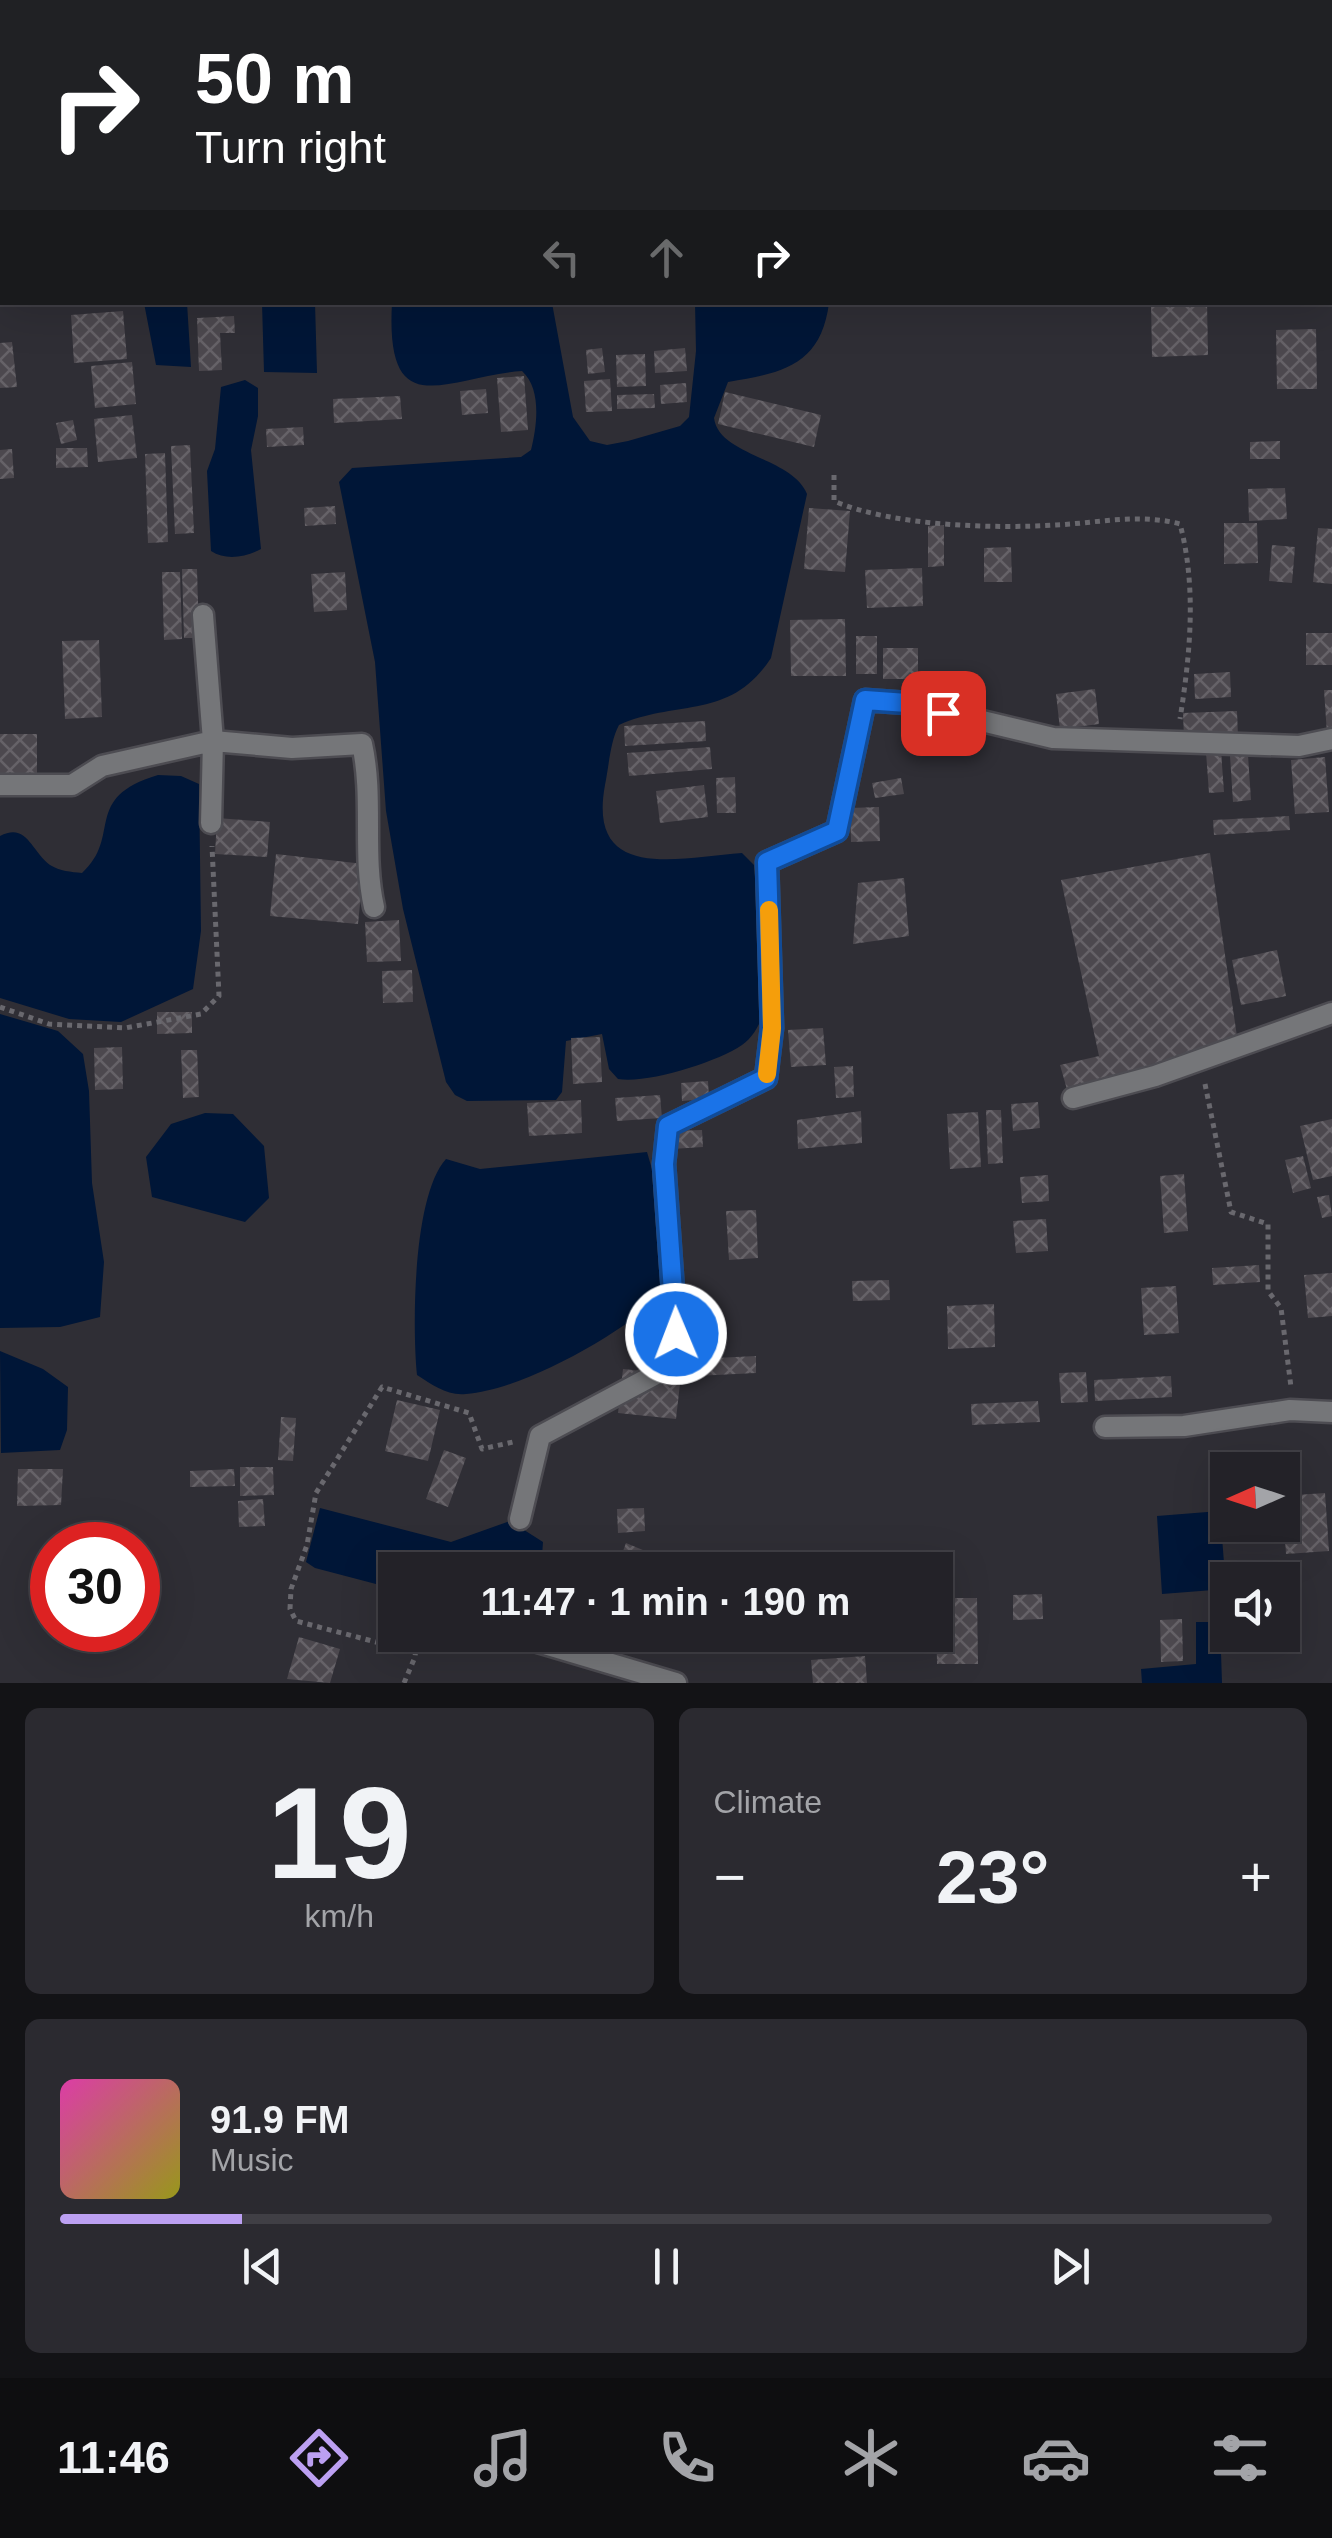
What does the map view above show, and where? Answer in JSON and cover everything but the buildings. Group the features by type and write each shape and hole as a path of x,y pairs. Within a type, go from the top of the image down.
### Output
{"street":[{"path":"204,615 213,741 212,823"},
{"path":"520,1518 540,1436 660,1372 676,1334 665,1180 668,1126 766,1078 772,1028 767,862 837,831 865,700 907,703 1053,738 1299,746 1332,739"},
{"path":"0,785 72,784 102,766 213,741 292,748 362,744 370,832 367,878 374,908"},
{"path":"1073,1098 1154,1076 1332,1013"},
{"path":"1106,1427 1184,1426 1290,1410 1332,1412"},
{"path":"571,1652 676,1683"}],"path":[{"path":"834,475 834,501 872,513 1014,527 1142,519 1180,524 1188,555 1191,608 1176,742"},
{"path":"0,1007 48,1024 125,1028 201,1014 219,996 212,823"},
{"path":"1200,1057 1231,1212 1268,1224 1268,1291 1281,1308 1291,1369 1290,1410"},
{"path":"378,1643 296,1621 290,1609 316,1494 382,1387 469,1414 482,1449 540,1436"},
{"path":"404,1683 413,1652"}],"water":[{"path":"144,305 187,305 191,367 156,365"},
{"path":"262,305 315,305 317,373 264,372"},
{"path":"392,305 552,305 573,417 590,441 607,445 680,426 689,417 696,351 695,305 829,305 825,324 808,353 766,375 728,382 714,418 729,441 787,472 807,494 771,658 755,678 720,700 619,725 605,785 603,816 610,837 623,850 665,859 742,853 754,865 766,1005 751,1037 716,1058 664,1075 618,1079 609,1069 602,1034 566,1041 562,1092 556,1100 467,1101 455,1095 446,1082 403,909 386,811 375,662 339,482 352,468 521,457 531,450 536,408 533,388 522,371 426,385 410,380 399,367 392,342"},
{"path":"245,380 258,388 258,416 251,450 261,549 229,557 211,551 207,471 215,449 221,387"},
{"path":"158,775 181,776 199,784 201,931 193,989 121,1022 69,1019 0,998 0,836 23,835 50,865 82,873 94,859 111,806 119,795"},
{"path":"0,1014 58,1031 83,1054 89,1091 92,1183 104,1262 100,1317 60,1327 0,1328"},
{"path":"205,1113 233,1114 264,1146 269,1198 245,1222 152,1197 146,1157 171,1124"},
{"path":"647,1152 656,1183 664,1294 599,1341 516,1382 459,1394 440,1389 417,1375 415,1294 421,1230 435,1177 446,1159 480,1169"},
{"path":"0,1351 43,1369 68,1387 67,1430 60,1450 1,1453"},
{"path":"320,1508 451,1542 510,1521 543,1542 542,1552 378,1552 378,1585 315,1568 306,1562"},
{"path":"1210,1512 1210,1542 1222,1542 1224,1562 1210,1562 1210,1590 1162,1594 1157,1516"},
{"path":"1196,1622 1210,1622 1210,1652 1221,1652 1222,1683 1142,1683 1141,1669 1196,1664"}],"slow traffic":[{"path":"767,1074 772,1028 769,910"}],"route":[{"path":"676,1334 676,1288 664,1164 668,1126 766,1078 772,1028 767,862 837,831 858,713 865,700 907,703 943,713"}]}
